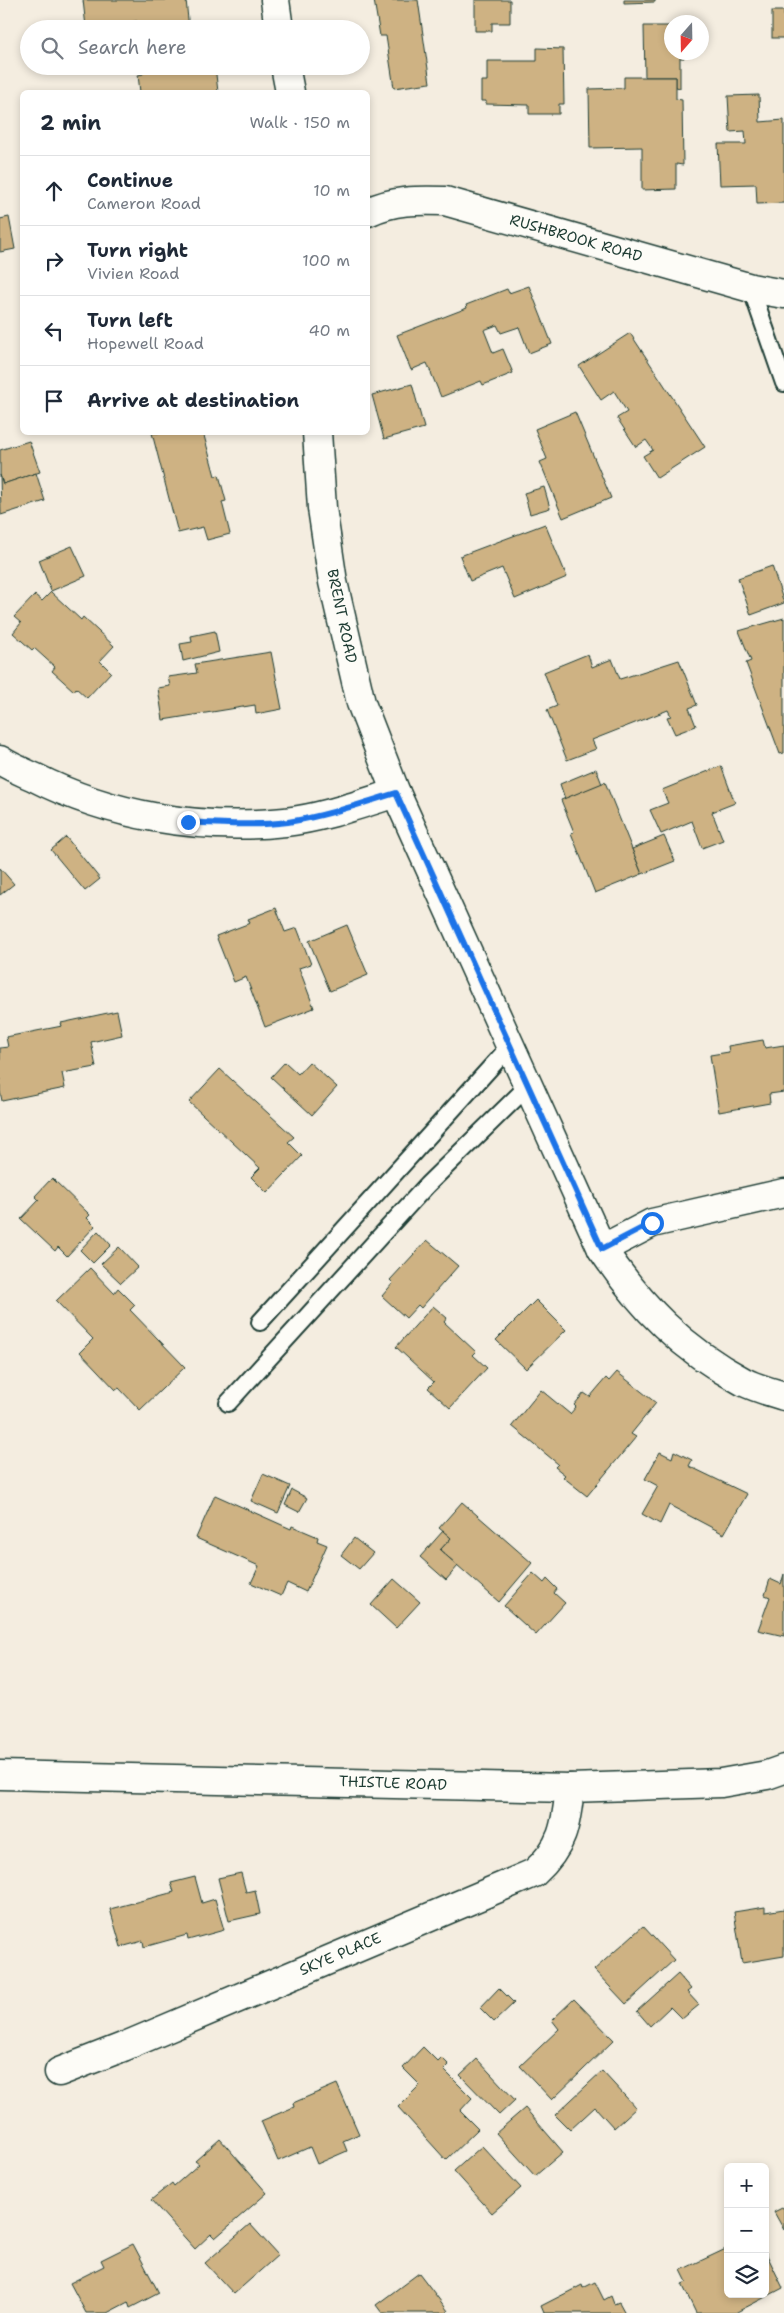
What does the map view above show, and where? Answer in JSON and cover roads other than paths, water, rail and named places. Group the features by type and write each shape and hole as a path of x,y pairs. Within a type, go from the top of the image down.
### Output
{"street":[{"path":"275,0 278,20"},
{"path":"287,75 290,90"},
{"name":"RUSHBROOK ROAD","path":"370,211 384,204 414,200 445,201 751,288 784,294"},
{"name":"BRENT ROAD","path":"316,435 322,508 333,582 361,703 396,793 602,1249 630,1289 660,1322 697,1353 746,1383 784,1396"},
{"path":"0,760 62,792 124,810 188,822 238,825 287,822 326,814 396,793"},
{"path":"602,1249 652,1223 784,1193"},
{"name":"THISTLE ROAD","path":"0,1775 570,1788 722,1783 767,1775 784,1769"},
{"name":"SKYE PLACE","path":"59,2072 123,2047 534,1873 550,1858 563,1833 570,1788"}],"lane":[{"path":"751,288 784,383"},
{"path":"260,1322 510,1046"},
{"path":"228,1403 427,1185 528,1086"}]}
